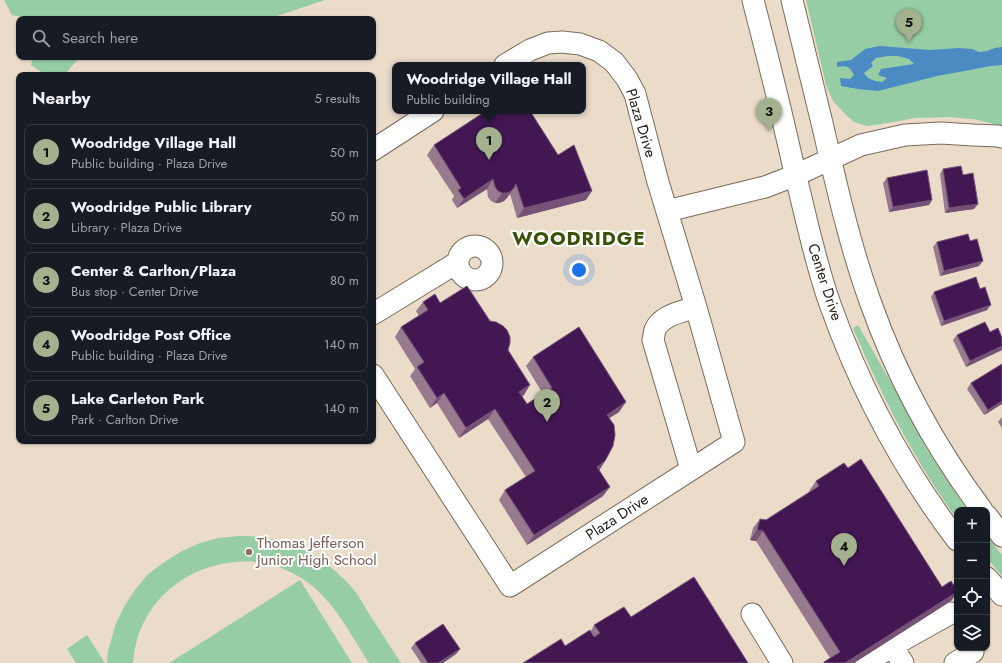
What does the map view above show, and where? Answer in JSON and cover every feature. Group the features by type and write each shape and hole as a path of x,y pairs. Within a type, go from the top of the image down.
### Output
{"street":[{"name":"Center Drive","path":"753,0 810,236 830,303 851,356 881,421 907,468 954,536"},
{"path":"792,0 855,257 870,301 908,390 952,466 980,507"},
{"name":"Plaza Drive","path":"376,380 510,586 734,442 667,211 635,94 627,79 614,62 599,51 580,44 562,42 548,43 530,50 509,62"},
{"path":"376,148 428,114"},
{"path":"667,211 766,187 861,145 905,135 941,132 1002,137"},
{"path":"376,312 458,262"},
{"path":"691,469 653,340 654,331 658,324 664,319 671,315 696,307"},
{"path":"990,520 1002,536"},
{"path":"988,579 1002,595"},
{"path":"866,663 898,655 951,613"},
{"path":"752,614 782,663"},
{"path":"955,663 973,652"}],"green space":[{"path":"4,0 325,0 277,16 12,15"},
{"path":"806,0 1002,0 1002,126 973,119 949,117 916,118 867,126 854,122 833,101 826,85"},
{"path":"32,60 77,60 67,72 41,72 31,65"},
{"path":"858,325 904,405 926,448 965,507 954,507 954,515 941,497 899,426 875,378 853,328"},
{"path":"239,536 260,537 287,543 324,562 345,580 356,593 401,663 369,663 334,609 317,590 303,579 274,565 251,562 233,562 198,572 182,580 167,591 155,605 140,630 134,652 133,663 107,663 108,651 116,623 125,605 147,575 180,552 200,543 218,538"},
{"path":"990,540 1002,555 1002,576 990,562"},
{"path":"300,580 352,663 169,663"},
{"path":"87,635 105,663 76,663 67,649"}],"water":[{"path":"880,46 930,50 959,48 972,49 979,52 1002,47 1002,65 937,76 878,91 841,86 840,78 850,79 854,75 847,67 837,67 837,62 851,60 865,49","holes":["898,56 909,59 914,64 881,69 878,75 887,78 882,82 874,81 864,73 873,66 871,63 876,58"]}],"building":[{"path":"481,114 532,114 558,155 574,145 592,191 524,208 516,184 510,192 502,193 495,187 493,179 464,199 458,190 461,188 434,145"},
{"path":"961,166 963,175 973,173 978,204 949,208 943,169"},
{"path":"927,170 932,200 893,207 887,178"},
{"path":"968,234 970,241 977,239 983,261 944,271 937,242"},
{"path":"976,277 980,289 985,287 991,305 944,321 934,292"},
{"path":"467,286 490,321 496,322 507,330 510,337 508,350 530,385 519,392 527,404 552,388 533,357 579,327 626,402 607,415 614,425 615,435 613,446 605,461 597,467 610,487 534,535 505,490 535,471 495,409 466,428 444,393 437,398 417,367 424,362 401,327 428,310 423,302 435,294 440,303"},
{"path":"985,322 990,332 998,328 1002,338 1002,346 970,361 957,335"},
{"path":"1002,364 1002,401 988,410 971,383"},
{"path":"861,459 942,587 951,581 954,586 954,594 845,663 824,663 840,652 763,531 757,530 760,519 766,520 819,486 816,481 844,463 848,468"},
{"path":"694,577 748,663 523,663 561,639 565,646 590,630 594,637 600,633 594,625 624,607 631,617"},
{"path":"443,624 460,649 438,663 428,663 415,643"}],"place":[{"name":"Lake Carleton Park","path":"909,42"},
{"name":"Center & Carlton/Plaza","path":"769,131"},
{"name":"Woodridge Village Hall","path":"489,160"},
{"name":"Woodridge Public Library","path":"547,422"},
{"name":"Thomas Jefferson Junior High School","path":"249,552"},
{"name":"Woodridge Post Office","path":"844,566"}],"district":[{"name":"WOODRIDGE","path":"579,238"}]}
